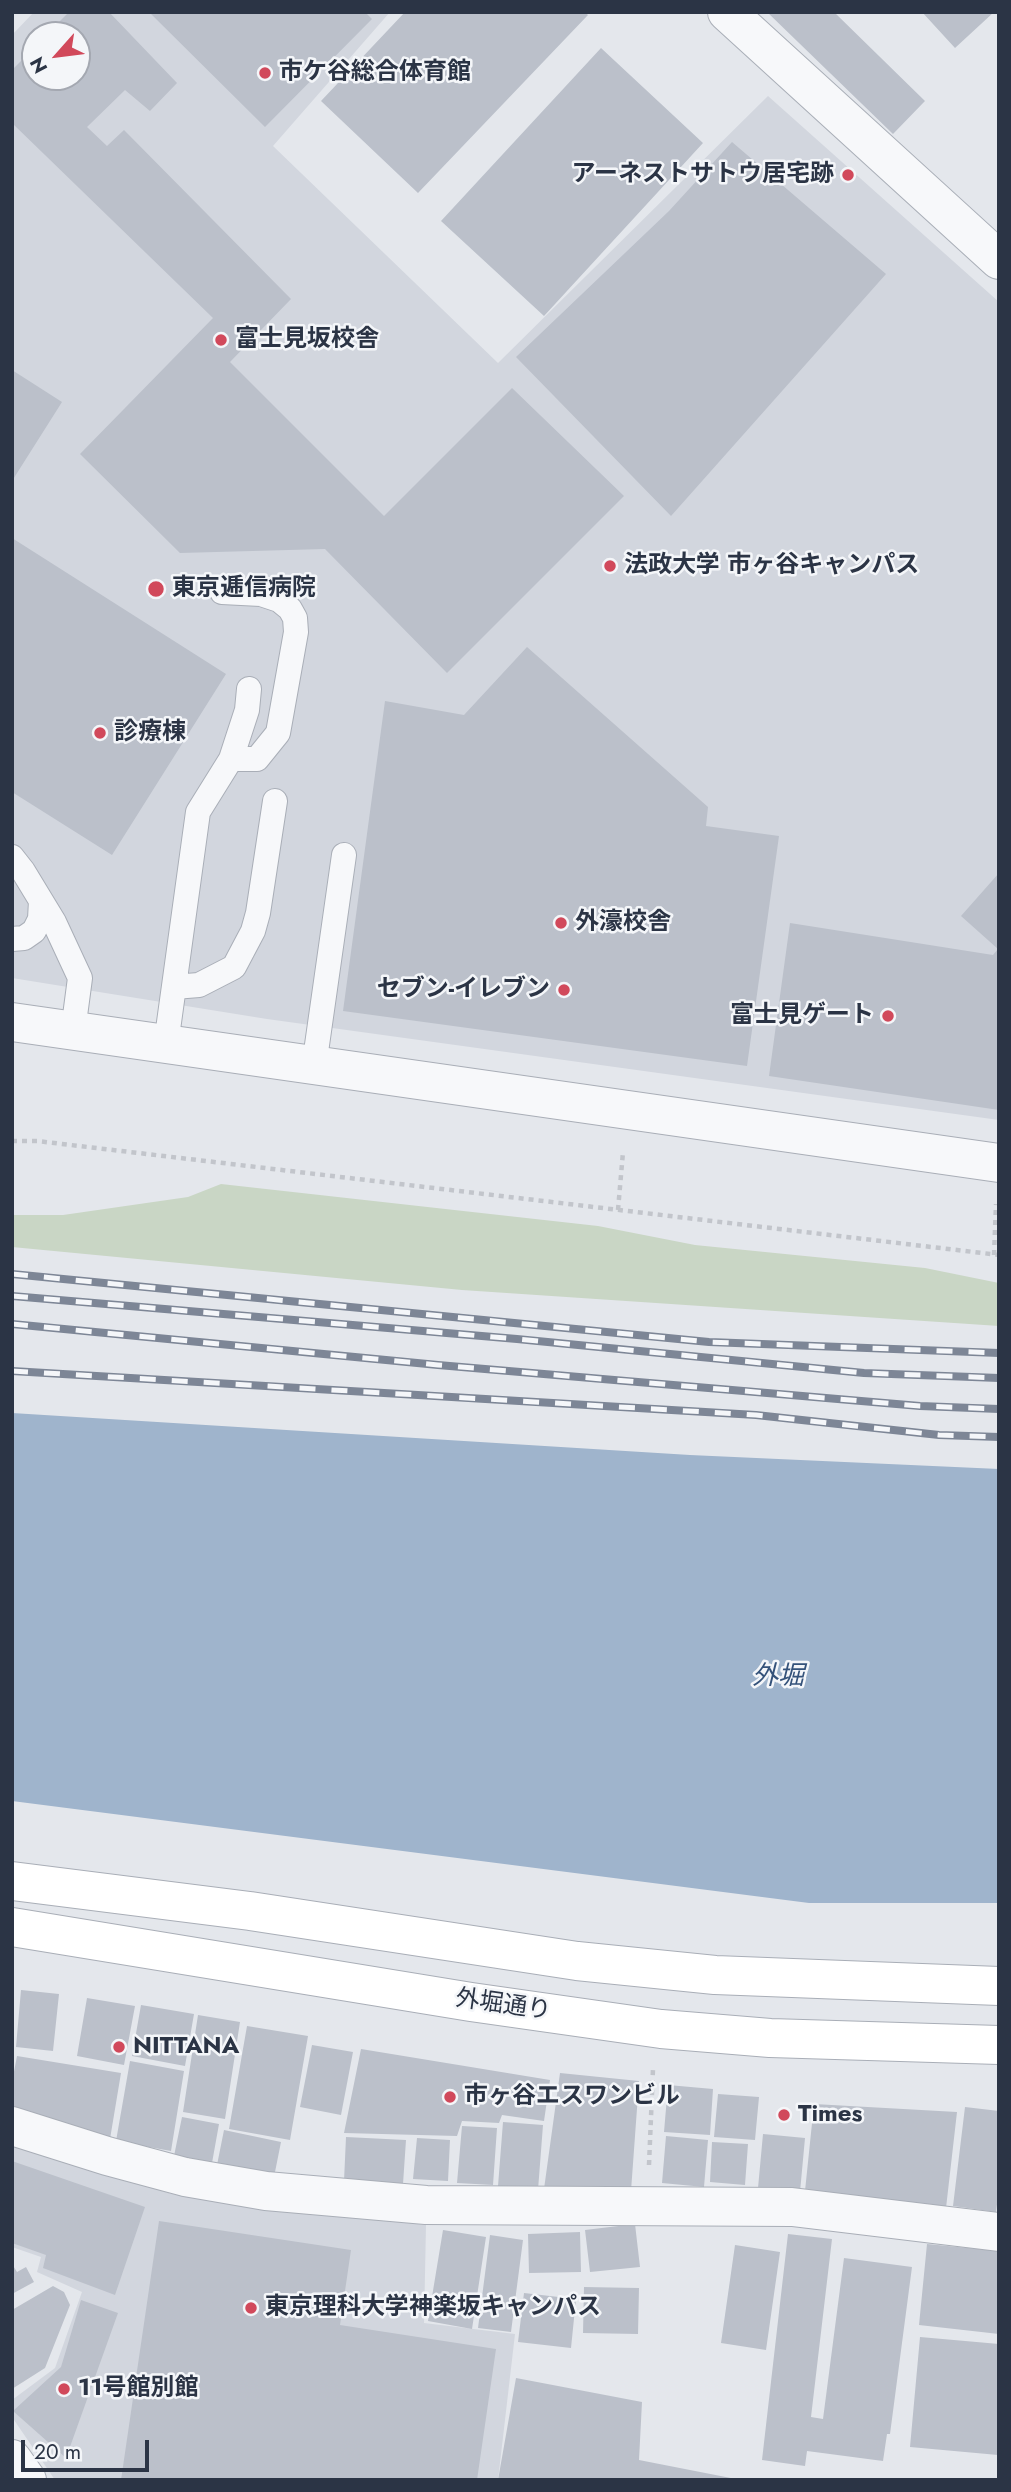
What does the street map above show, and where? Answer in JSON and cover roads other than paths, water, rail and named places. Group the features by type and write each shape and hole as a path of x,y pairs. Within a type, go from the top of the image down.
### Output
{"main road":[{"path":"12,1881 250,1911 577,1961 715,1975 999,1986"},
{"name":"外堀通り","path":"12,1927 471,2002 661,2029 769,2038 999,2045"}],"street":[{"path":"727,12 999,260"},
{"path":"12,1022 314,1066 998,1177"},
{"path":"12,2126 185,2177 266,2191 426,2205 792,2207 999,2232"},
{"path":"12,2459 27,2480"}],"lane":[{"path":"222,592 261,594 279,600 296,618 296,632 278,733 257,759 231,759"},
{"path":"166,1044 198,812 231,759 247,710 249,689"},
{"path":"174,987 199,985 234,967 253,932 258,913 275,801"},
{"path":"314,1066 344,855"},
{"path":"12,857 54,922 80,978 73,1031"},
{"path":"12,939 24,938 34,931 40,919 41,901"}],"water":[{"name":"外堀","path":"12,1413 690,1455 999,1469 999,1903 809,1903 12,1801"}],"railway":[{"path":"12,1274 709,1342 999,1353"},
{"path":"12,1296 517,1339 864,1373 999,1378"},
{"path":"12,1324 438,1365 920,1406 999,1409"},
{"path":"12,1371 756,1415 939,1435 999,1437"}],"place":[{"name":"市ケ谷総合体育館","path":"265,73"},
{"name":"アーネストサトウ居宅跡","path":"848,175"},
{"name":"富士見坂校舎","path":"221,340"},
{"name":"法政大学 市ヶ谷キャンパス","path":"610,566"},
{"name":"東京逓信病院","path":"156,589"},
{"name":"診療棟","path":"100,733"},
{"name":"外濠校舎","path":"561,923"},
{"name":"セブン-イレブン","path":"564,990"},
{"name":"富士見ゲート","path":"888,1016"},
{"name":"NITTANA","path":"119,2047"},
{"name":"市ヶ谷エスワンビル","path":"450,2097"},
{"name":"Times","path":"784,2115"},
{"name":"東京理科大学神楽坂キャンパス","path":"251,2308"},
{"name":"11号館別館","path":"64,2389"}]}
